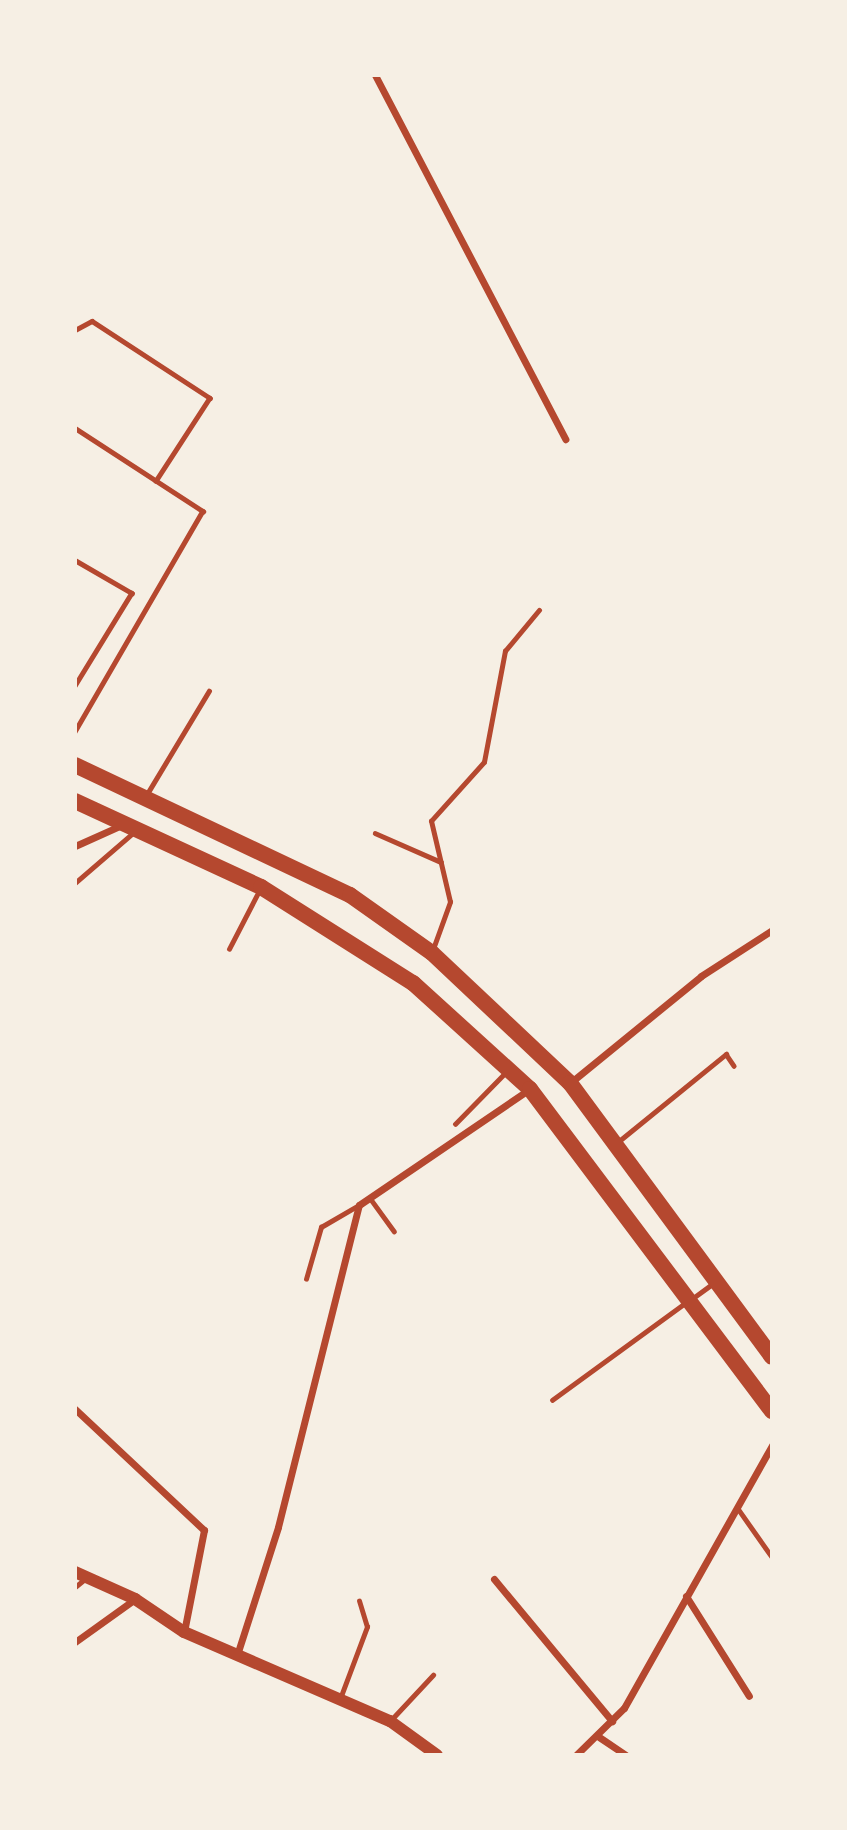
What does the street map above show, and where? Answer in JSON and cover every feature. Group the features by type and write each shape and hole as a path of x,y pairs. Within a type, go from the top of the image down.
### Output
{"main road":[{"path":"75,765 143,800 350,895 432,953 570,1083 618,1142 772,1357"},
{"path":"75,801 261,887 413,983 530,1089 772,1411"}],"street":[{"path":"375,75 565,439"},
{"path":"75,846 129,828"},
{"path":"570,1083 701,976 772,930"},
{"path":"237,1655 278,1527 359,1205 530,1089"},
{"path":"75,1409 204,1530 184,1632"},
{"path":"576,1755 599,1737 612,1721 739,1510 772,1445"},
{"path":"79,1579 135,1598 184,1632 338,1704 390,1721 437,1755"},
{"path":"494,1579 612,1721"},
{"path":"686,1596 749,1696"},
{"path":"75,1642 135,1598"},
{"path":"599,1737 626,1755"}],"lane":[{"path":"75,330 92,321 210,398 156,481"},
{"path":"75,428 204,511 75,732"},
{"path":"75,560 132,593 75,686"},
{"path":"432,953 450,902 431,821 484,762 505,651 539,610"},
{"path":"143,800 209,691"},
{"path":"75,883 129,828"},
{"path":"375,833 441,863"},
{"path":"229,949 261,887"},
{"path":"618,1142 726,1054 734,1066"},
{"path":"455,1124 509,1069"},
{"path":"370,1197 394,1231"},
{"path":"306,1279 321,1227 359,1205"},
{"path":"552,1400 718,1281"},
{"path":"739,1510 772,1557"},
{"path":"338,1704 367,1626 359,1601"},
{"path":"390,1721 433,1675"}]}
